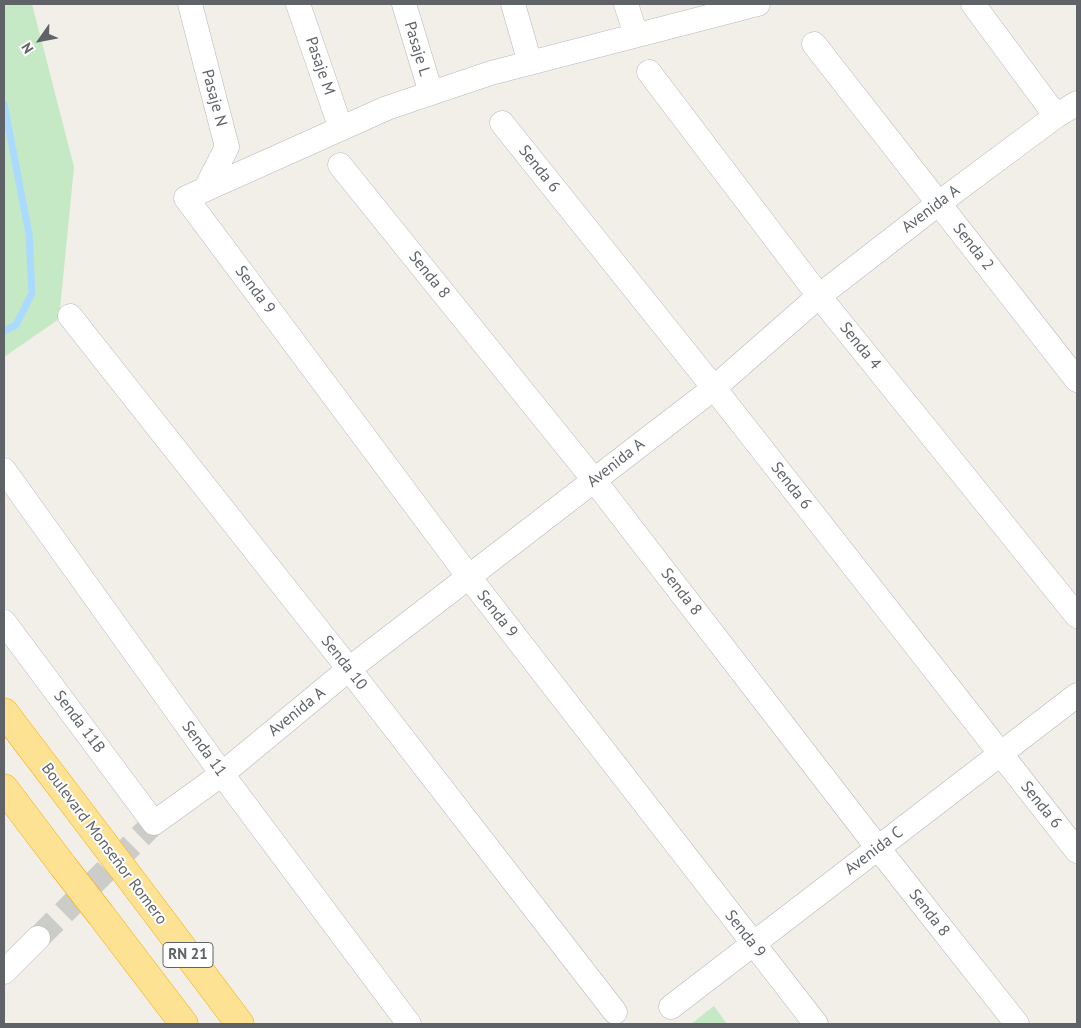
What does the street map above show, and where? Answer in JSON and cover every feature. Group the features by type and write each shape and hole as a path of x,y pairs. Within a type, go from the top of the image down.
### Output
{"highway":[{"name":"Boulevard Monseñor Romero","path":"4,712 240,1024"},
{"name":"RN 21","path":"4,788 184,1024"}],"street":[{"name":"Pasaje N","path":"190,4 227,147 196,193"},
{"name":"Pasaje M","path":"298,4 341,129"},
{"name":"Pasaje L","path":"404,4 431,93"},
{"path":"513,4 530,63"},
{"path":"626,4 636,35"},
{"path":"973,4 1056,116"},
{"path":"196,193 387,108 491,73 747,5"},
{"name":"Senda 2","path":"814,44 1077,380"},
{"name":"Senda 4","path":"649,72 819,296 1077,616"},
{"name":"Avenida A","path":"154,823 222,774 349,670 714,388 819,296 939,203 1056,116 1077,103"},
{"name":"Senda 6","path":"502,123 714,388 1077,850"},
{"name":"Senda 8","path":"340,165 594,480 1016,1024"},
{"name":"Senda 9","path":"196,193 469,577 816,1024"},
{"name":"Senda 10","path":"70,316 615,1012"},
{"name":"Senda 11","path":"4,470 222,774 409,1024"},
{"name":"Senda 11B","path":"4,622 154,823"},
{"name":"Avenida C","path":"671,1007 1077,695"},
{"path":"4,972 38,938"}],"green space":[{"path":"4,4 32,4 74,167 59,319 4,357"},
{"path":"714,1006 727,1024 691,1024"}],"waterway":[{"path":"4,104 29,234 32,293 16,325 4,331"}],"tunnel":[{"path":"38,938 154,823"}]}
